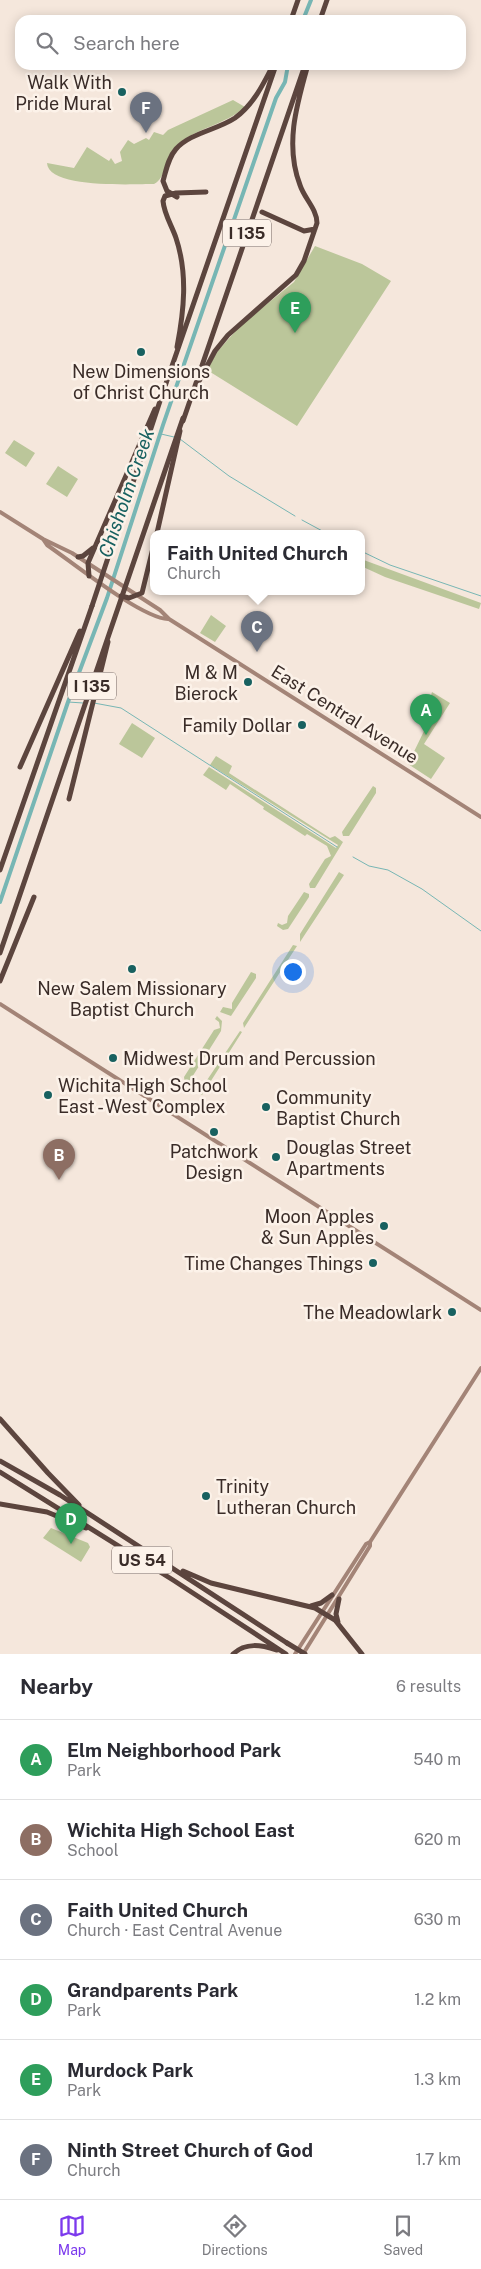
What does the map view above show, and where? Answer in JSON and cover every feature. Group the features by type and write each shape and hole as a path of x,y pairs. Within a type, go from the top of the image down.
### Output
{"highway":[{"path":"294,15 298,0"},
{"path":"322,15 326,1"},
{"path":"178,197 164,187 163,181 176,149 190,139 227,123 242,113 259,92 272,70"},
{"name":"I 135","path":"0,870 92,606 273,70"},
{"name":"I 135","path":"0,952 183,418 305,70"},
{"path":"189,402 212,356 234,328 296,276 304,261 317,216 299,184 292,146 294,118 306,70"},
{"path":"172,369 183,314 183,277 176,238 164,205 165,196 170,193 206,192"},
{"path":"262,212 304,231 315,228"},
{"path":"89,576 88,564 163,392"},
{"path":"158,530 183,418"},
{"path":"78,557 91,550 102,530"},
{"path":"121,596 128,598 139,596 142,593 150,560"},
{"path":"20,767 40,718 92,606"},
{"path":"70,798 111,632"},
{"path":"0,981 34,898"},
{"path":"0,1419 76,1502 99,1521"},
{"name":"US 54","path":"0,1461 159,1559 304,1654"},
{"name":"US 54","path":"0,1473 105,1537 284,1653"},
{"path":"0,1504 47,1512 105,1537"},
{"path":"159,1559 211,1583 308,1606 321,1612 339,1625 362,1654"},
{"path":"308,1606 321,1603 332,1595"},
{"path":"338,1599 336,1614 339,1625"},
{"path":"233,1654 250,1645 262,1645 284,1653"}],"main road":[{"name":"East Central Avenue","path":"0,512 42,539 78,557 127,588 169,619 481,817"},
{"name":"East Central Avenue","path":"42,539 47,545 100,583 162,619 169,619"},
{"path":"0,1004 481,1310"},
{"path":"304,1654 370,1546 370,1542 481,1368"},
{"path":"295,1654 366,1544 370,1542"}],"green space":[{"path":"233,100 245,107 229,118 193,134 177,145 170,154 164,172 154,184 112,184 76,181 61,177 51,171 47,163 74,168 87,147 109,161 111,158 115,164 122,161 120,152 128,140 134,144 146,138 149,140 154,132 163,135 168,130"},
{"path":"315,246 362,264 391,281 297,426 207,370 217,352 240,326 294,282"},
{"path":"14,440 35,453 26,467 5,453"},
{"path":"58,466 78,479 67,497 46,484"},
{"path":"365,560 481,603 479,609 385,577 365,568"},
{"path":"211,615 226,626 215,642 200,633"},
{"path":"432,692 450,703 424,744 445,758 431,779 408,764 424,731"},
{"path":"132,723 155,738 142,758 119,744"},
{"path":"216,756 232,766 229,773 330,838 335,836 343,842 315,888 310,888 309,884 325,859 331,856 327,846 307,834 305,836 263,809 264,807 230,784 226,790 203,775 209,767 336,848 338,845 210,765"},
{"path":"373,786 376,788 376,793 349,836 343,836 342,832"},
{"path":"339,872 344,875 300,942 300,934"},
{"path":"304,892 309,894 309,897 288,929 283,930 277,926 278,923 282,925 287,923 288,916"},
{"path":"293,945 297,946 244,1028 243,1023"},
{"path":"251,972 256,974 256,978 231,1016 220,1012 223,1007 232,1009 232,1003"},
{"path":"217,1016 222,1021 221,1031 189,1082 185,1084 184,1077 214,1030 220,1028 219,1022 215,1019"},
{"path":"240,1031 242,1032 202,1095 200,1094 199,1092"},
{"path":"51,1528 88,1543 90,1547 81,1562 43,1538"}],"waterway":[{"name":"Chisholm Creek","path":"305,15 311,0"},
{"name":"Chisholm Creek","path":"0,902 68,702 107,598 163,425 276,98 285,82 287,70"},
{"path":"161,434 174,437"},
{"path":"180,439 229,476 295,516"},
{"path":"302,520 320,530"},
{"path":"365,553 390,565 481,596"},
{"path":"68,702 83,703"},
{"path":"94,703 121,708 337,847"},
{"path":"353,857 369,866 388,870 422,889 481,931"}],"place":[{"name":"Walk With Pride Mural","path":"122,92"},
{"name":"Ninth Street Church of God","path":"146,133"},
{"name":"Murdock Park","path":"295,333"},
{"name":"New Dimensions of Christ Church","path":"141,352"},
{"name":"Faith United Church","path":"257,652"},
{"name":"M & M Bierock","path":"248,682"},
{"name":"Family Dollar","path":"302,725"},
{"name":"Elm Neighborhood Park","path":"426,735"},
{"name":"New Salem Missionary Baptist Church","path":"132,969"},
{"name":"Midwest Drum and Percussion","path":"113,1058"},
{"name":"Wichita High School East - West Complex","path":"48,1095"},
{"name":"Community Baptist Church","path":"266,1107"},
{"name":"Patchwork Design","path":"214,1132"},
{"name":"Douglas Street Apartments","path":"276,1157"},
{"name":"Wichita High School East","path":"59,1180"},
{"name":"Moon Apples & Sun Apples","path":"384,1226"},
{"name":"Time Changes Things","path":"373,1263"},
{"name":"The Meadowlark","path":"452,1312"},
{"name":"Trinity Lutheran Church","path":"206,1496"},
{"name":"Grandparents Park","path":"71,1544"}]}
